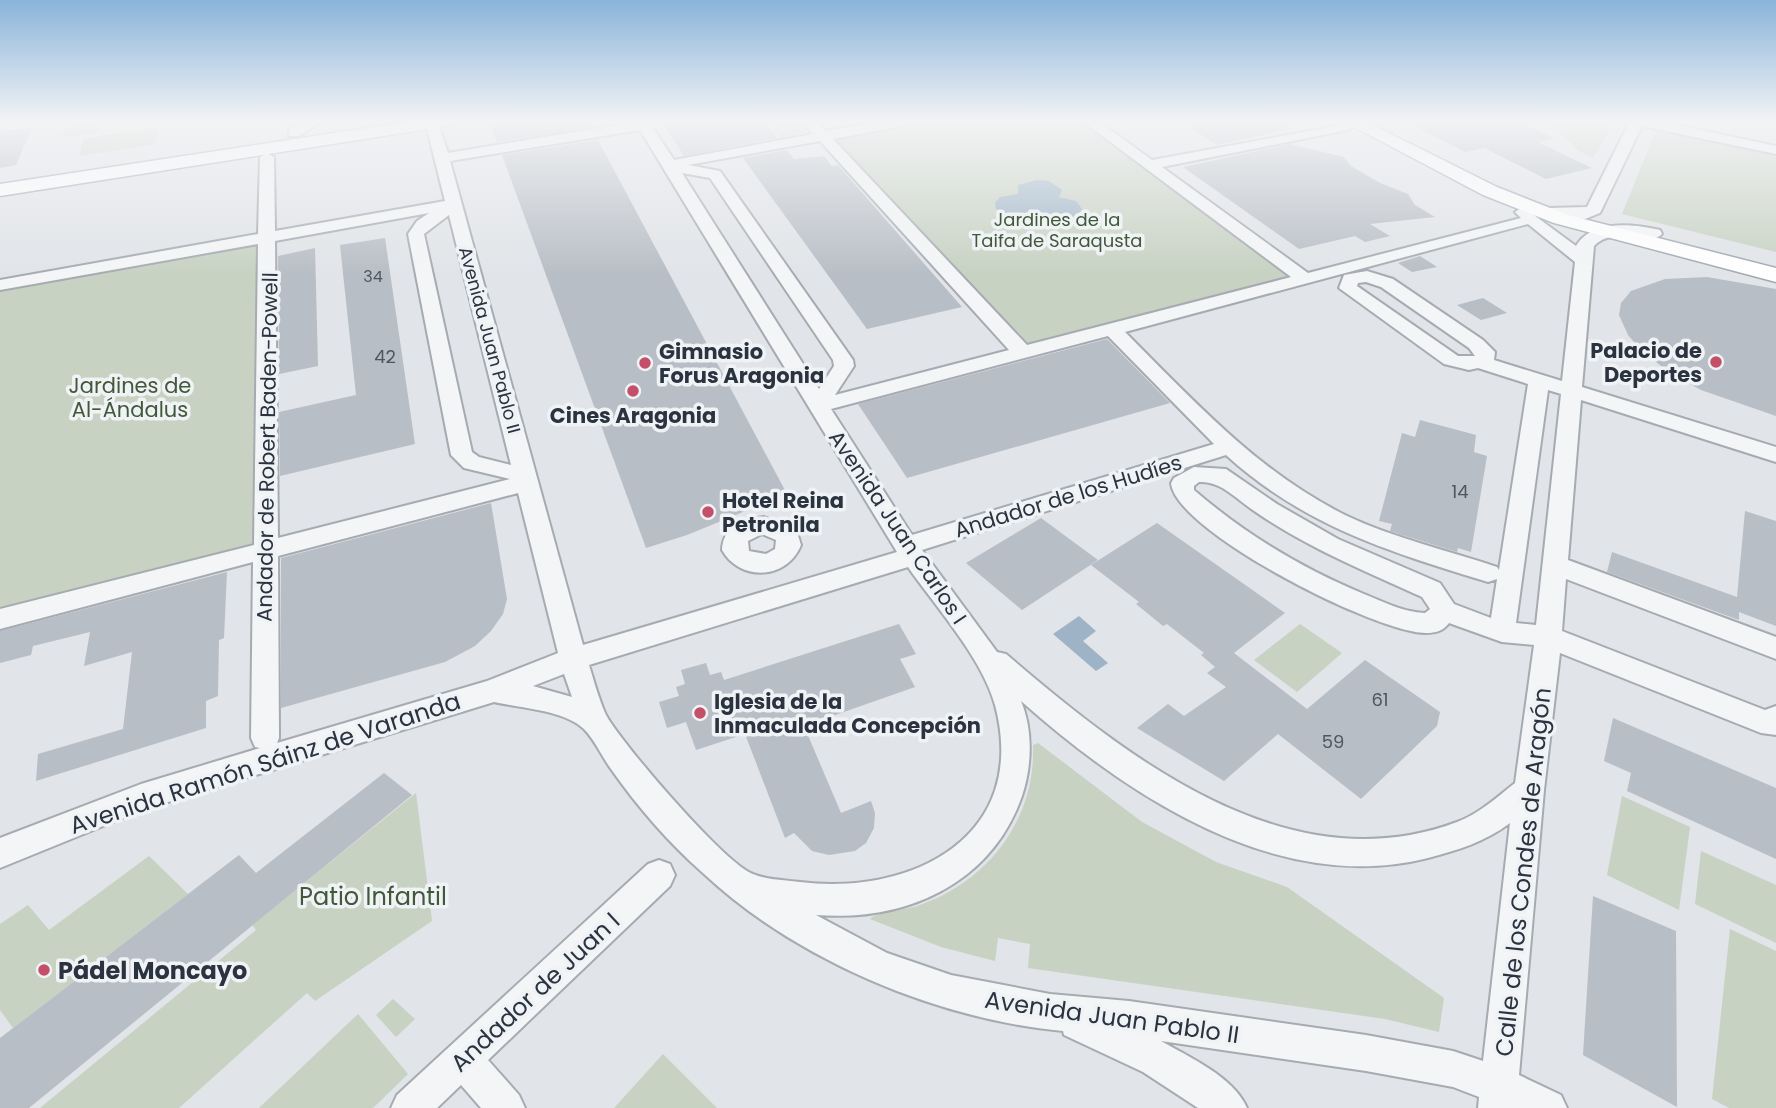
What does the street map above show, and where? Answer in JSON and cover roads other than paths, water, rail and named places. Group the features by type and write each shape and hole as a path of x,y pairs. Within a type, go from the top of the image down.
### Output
{"main road":[{"path":"0,178 41,172"},
{"path":"0,190 113,172"},
{"path":"1450,172 1490,191 1606,232 1776,275"},
{"path":"1477,172 1586,214 1776,264"}],"street":[{"name":"Andador de Robert Baden-Powell","path":"265,738 267,172"},
{"name":"Avenida Juan Pablo II","path":"446,172 573,659 594,720 653,799 712,861 746,889 822,939 903,978 951,992 1050,1012 1129,1019 1366,1053 1453,1069 1498,1097 1548,1108"},
{"name":"Avenida Juan Carlos I","path":"674,172 909,551 981,648 1002,682 1017,745 1014,784 994,827 962,862 927,881 874,898 826,899 746,889"},
{"path":"702,172 715,174 843,360 844,366 817,405"},
{"path":"855,172 1022,352"},
{"path":"1159,172 1305,279"},
{"path":"1549,213 1586,214 1594,210 1613,172"},
{"path":"1490,191 1547,229 1583,260"},
{"path":"0,285 454,204"},
{"path":"454,204 423,225 416,234 463,455 472,463 528,479"},
{"path":"817,405 1521,223"},
{"path":"1606,232 1654,233"},
{"name":"Calle de los Condes de Aragón","path":"1498,1097 1583,260 1588,240 1606,232"},
{"path":"1481,362 1485,356 1480,347 1387,283 1367,276 1348,281 1352,292 1451,360 1469,364 1481,362 1776,456"},
{"path":"1111,329 1231,446 1284,490 1338,522 1488,573"},
{"path":"1502,632 1539,381"},
{"name":"Andador de los Hudíes","path":"909,551 1231,446"},
{"path":"1444,611 1434,623 1412,624 1299,577 1223,528 1183,493 1182,483 1195,475 1209,473 1226,477 1269,510 1329,545 1431,590 1438,597 1444,611 1502,632 1546,636 1771,725 1776,718"},
{"path":"0,619 265,551 528,479"},
{"name":"Avenida Ramón Sáinz de Varanda","path":"0,853 141,797 492,691 573,659 801,590 909,551"},
{"path":"778,560 801,590"},
{"path":"1553,564 1776,648"},
{"name":"Avenida Juan Carlos I","path":"981,648 1093,741 1182,801 1254,834 1297,846 1400,852 1429,846 1461,836 1494,817 1529,790"},
{"name":"Avenida Ramón Sáinz de Varanda","path":"492,691 555,702 594,720"},
{"name":"Andador de Juan I","path":"410,1108 659,875"},
{"path":"1050,1012 1136,1047 1176,1069 1228,1108"},
{"path":"463,1060 506,1108"}],"water":[{"path":"1037,180 1049,181 1062,190 1059,197 1076,201 1082,209 1073,217 1057,218 1040,213 1010,215 996,209 995,203 1000,197 1018,194 1018,185"},
{"path":"1079,616 1096,631 1083,641 1108,663 1096,671 1053,634"}],"place":[{"name":"Palacio de Deportes","path":"1716,362"},
{"name":"Gimnasio Forus Aragonia","path":"645,363"},
{"name":"Cines Aragonia","path":"633,391"},
{"name":"Hotel Reina Petronila","path":"708,512"},
{"name":"Iglesia de la Inmaculada Concepción","path":"700,713"},
{"name":"Pádel Moncayo","path":"44,970"}],"park label":[{"name":"Jardines de la Taifa de Saraqusta","path":"1057,229"},
{"name":"Jardines de Al-Ándalus","path":"130,397"},
{"name":"Patio Infantil","path":"373,896"}]}
